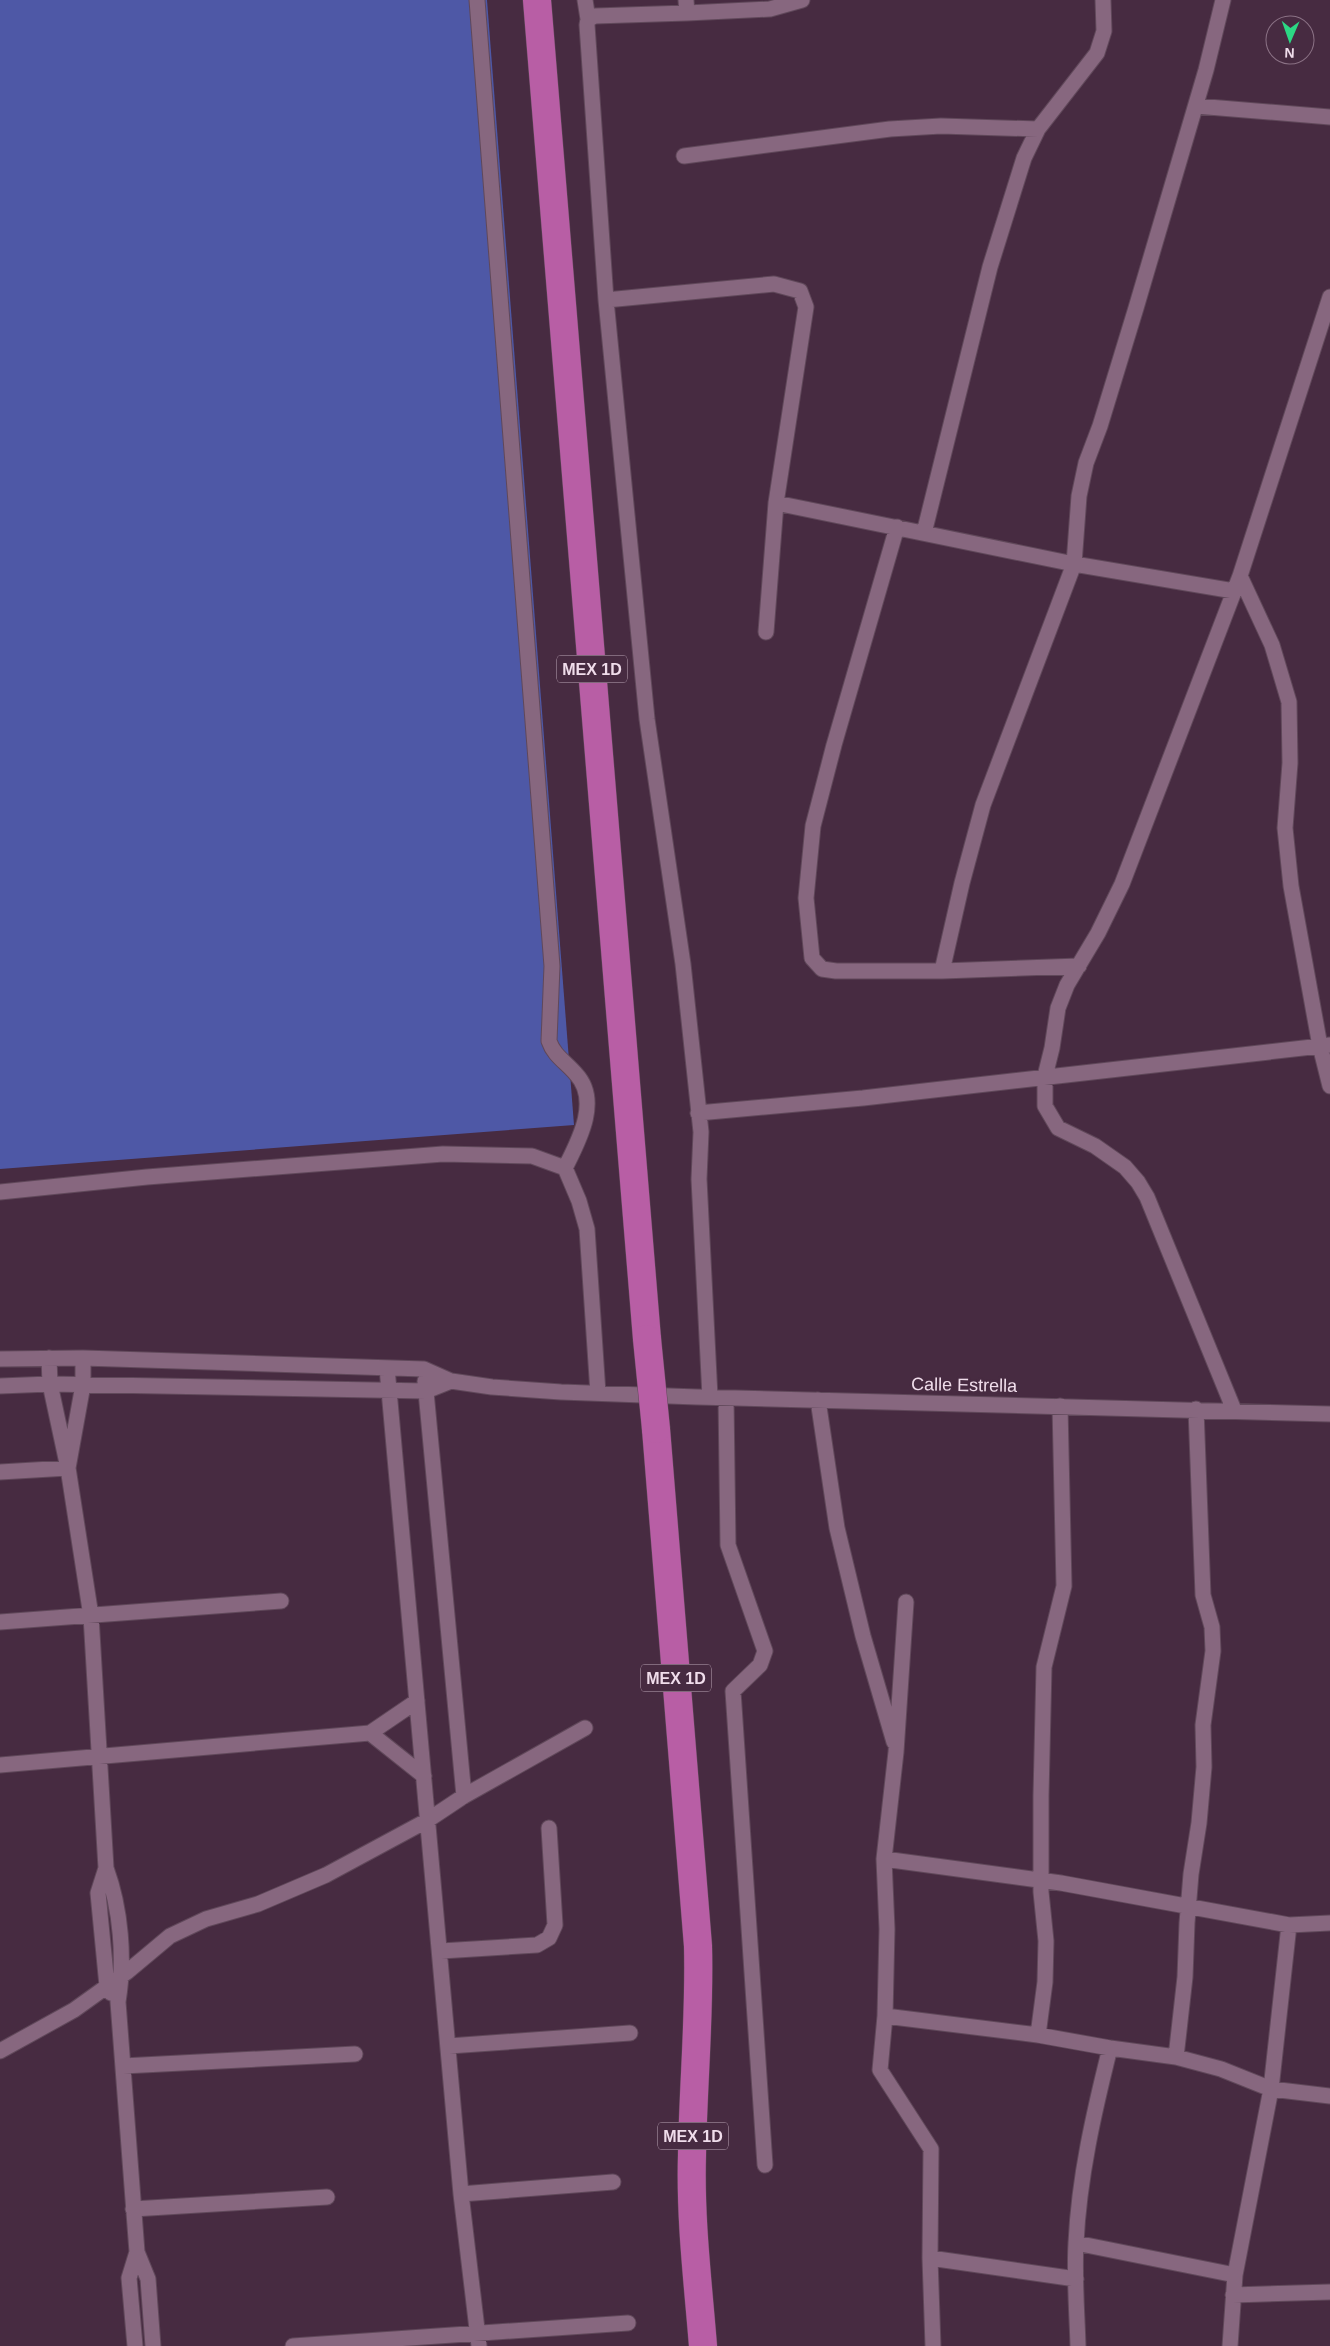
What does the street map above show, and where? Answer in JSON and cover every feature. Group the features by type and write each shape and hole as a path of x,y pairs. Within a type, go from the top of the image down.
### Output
{"highway":[{"name":"MEX 1D","path":"537,0 698,1946 698,2029 692,2156 694,2227 703,2346"}],"street":[{"path":"477,0 520,576 552,966 549,1041 552,1050 580,1079 586,1097 584,1128 565,1168"},
{"path":"585,0 588,19 606,300 647,719 683,964 701,1132 699,1179 710,1397"},
{"path":"588,19 595,16 686,6 770,9 802,0"},
{"path":"924,533 990,267 1024,158 1038,129 1097,52 1104,31 1103,0"},
{"path":"942,971 962,883 983,805 1074,564 1079,496 1086,463 1100,426 1196,106 1223,0"},
{"path":"1196,106 1330,117"},
{"path":"684,156 827,139 890,129 941,126 1038,129"},
{"path":"606,300 774,284 800,291 806,307 776,503 766,632"},
{"path":"1234,1410 1147,1197 1138,1182 1124,1167 1095,1146 1058,1128 1046,1106 1045,1076 1052,1048 1058,1008 1067,985 1098,934 1122,884 1240,576 1330,297"},
{"path":"776,503 1074,564 1234,591"},
{"path":"897,527 834,745 813,826 806,898 812,958 822,969 836,971 942,971 1079,966"},
{"path":"1240,576 1272,645 1289,702 1290,763 1285,828 1291,886 1325,1045 1330,1086"},
{"path":"698,1113 863,1098 1325,1045"},
{"path":"0,1192 156,1176 443,1154 532,1156 565,1168 579,1201 587,1228 598,1393"},
{"path":"49,1358 50,1384 68,1468 91,1616 106,1868 116,1893 123,1975 118,2002 136,2252 129,2278 134,2346"},
{"path":"68,1468 83,1385 83,1358"},
{"path":"0,1359 83,1358 424,1369 451,1381"},
{"path":"387,1368 462,2194 479,2339"},
{"path":"424,1369 464,1796"},
{"path":"0,1386 50,1384 426,1391 451,1381"},
{"name":"Calle Estrella","path":"451,1381 492,1386 598,1393 726,1398 1330,1414"},
{"path":"726,1398 728,1545 765,1650 760,1665 733,1691 765,2165"},
{"path":"818,1400 837,1528 863,1636 896,1752"},
{"path":"1038,2035 1045,1982 1046,1941 1042,1881 1041,1796 1044,1667 1064,1586 1060,1406"},
{"path":"1176,2057 1185,1977 1189,1905 1204,1767 1203,1725 1214,1651 1212,1626 1203,1595 1196,1409"},
{"path":"0,1472 68,1468"},
{"path":"0,1622 281,1601"},
{"path":"906,1602 896,1752 884,1859 887,1929 885,2016 880,2070 931,2149 930,2258 933,2346"},
{"path":"0,1765 370,1733 417,1701"},
{"path":"0,2051 74,2010 123,1975 170,1936 190,1925 258,1904 326,1875 428,1820 464,1796 585,1728"},
{"path":"370,1733 424,1776"},
{"path":"440,1950 537,1945 549,1938 555,1925 548,1828"},
{"path":"884,1859 1042,1881 1189,1905 1289,1925 1330,1924"},
{"path":"106,1868 98,1894 107,1986 118,2002"},
{"path":"1230,2346 1235,2275 1271,2089 1289,1925"},
{"path":"885,2016 1038,2035 1110,2048 1176,2057 1221,2069 1271,2089 1330,2096"},
{"path":"450,2046 630,2033"},
{"path":"1078,2346 1076,2243 1084,2164 1110,2048"},
{"path":"123,2066 354,2054"},
{"path":"462,2194 613,2182"},
{"path":"133,2209 327,2198"},
{"path":"1076,2243 1235,2275"},
{"path":"136,2252 148,2279 153,2346"},
{"path":"930,2258 1076,2280"},
{"path":"1233,2295 1330,2292"},
{"path":"293,2346 479,2339 628,2323"}],"shaded area":[{"path":"0,0 487,0 574,1125 0,1169"}]}
